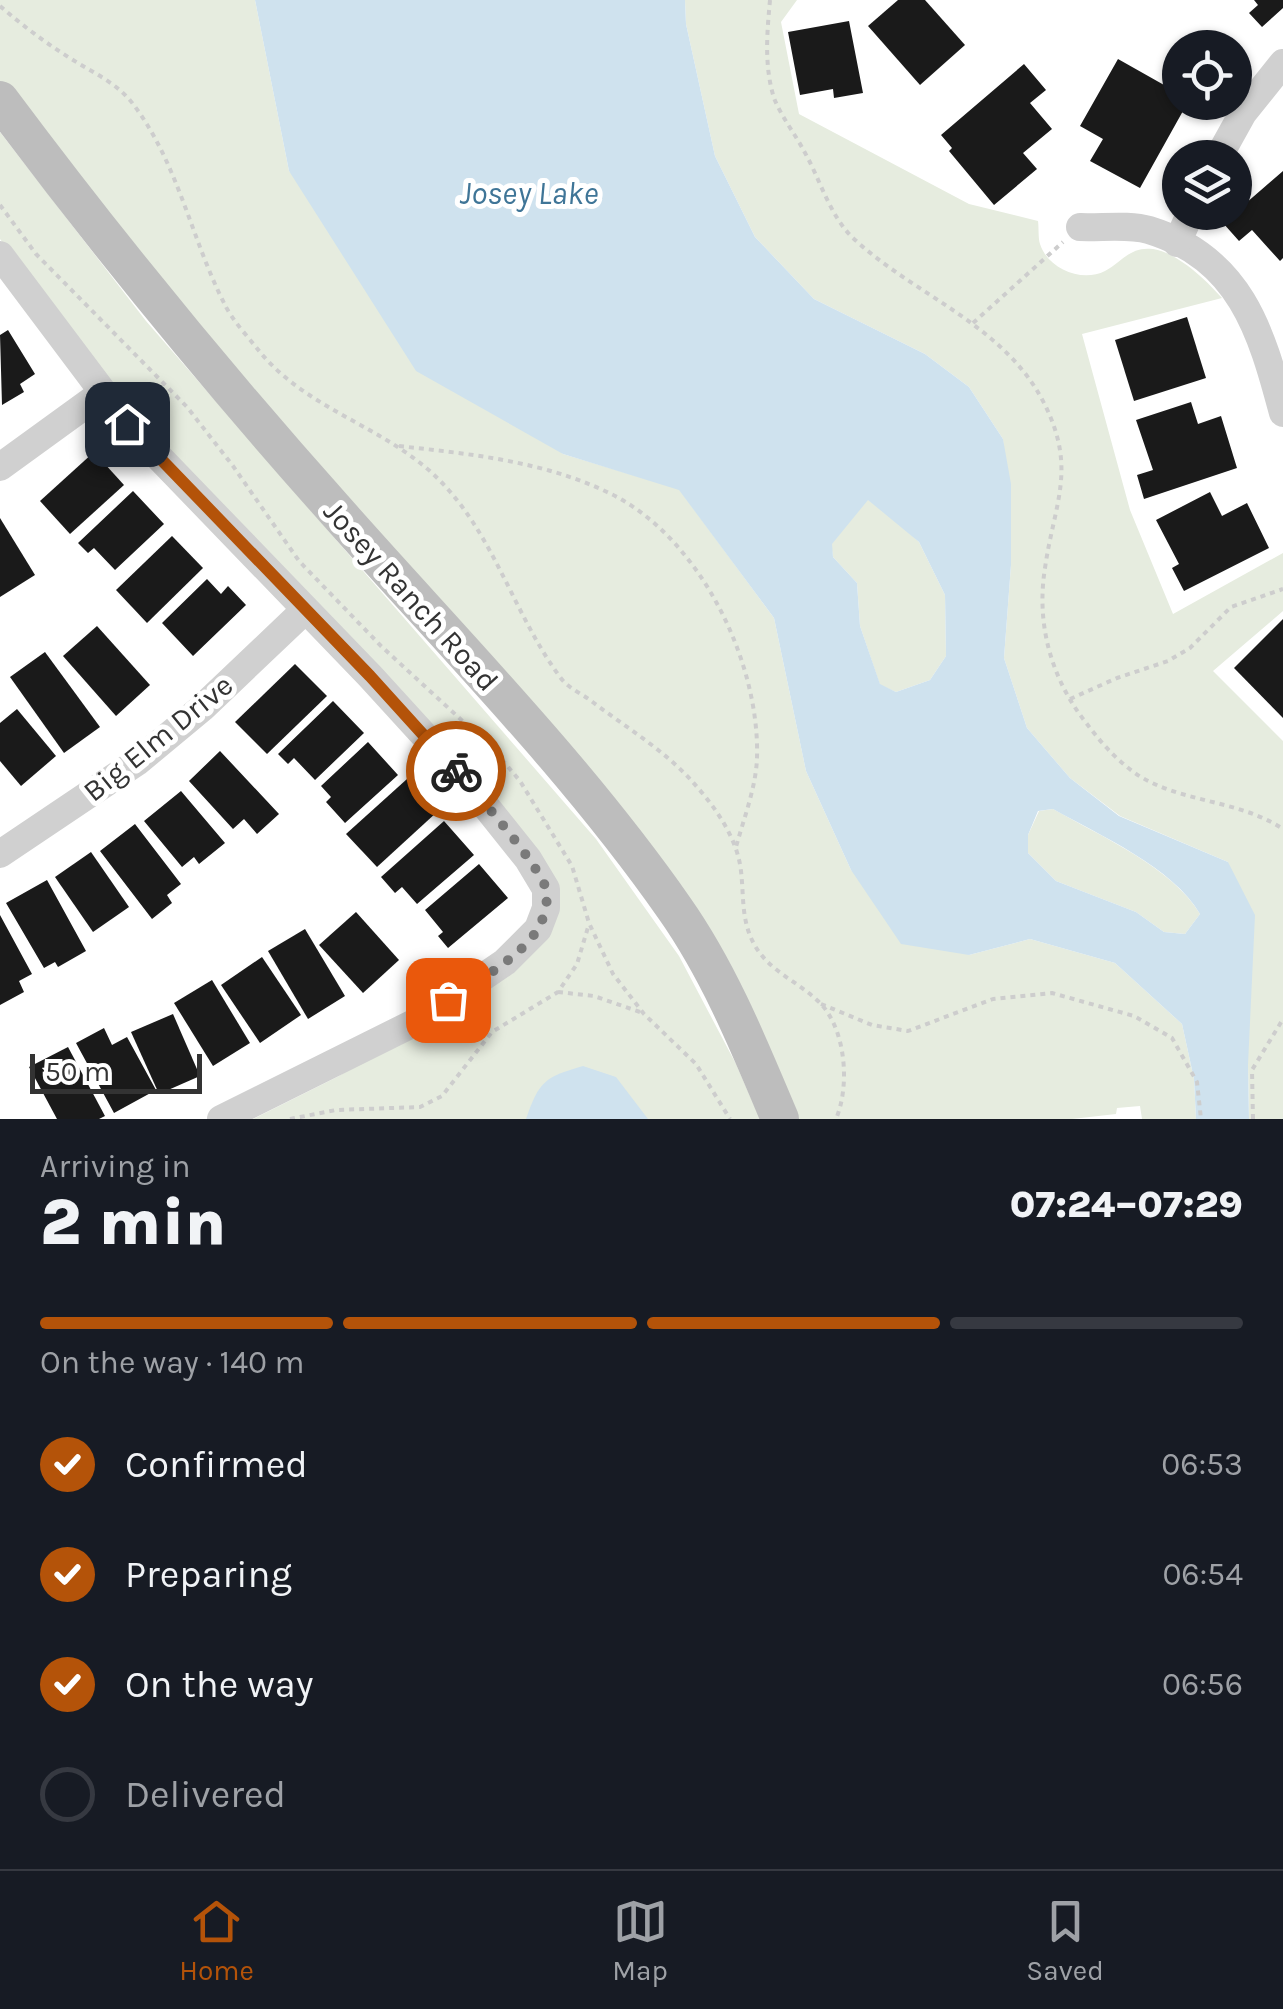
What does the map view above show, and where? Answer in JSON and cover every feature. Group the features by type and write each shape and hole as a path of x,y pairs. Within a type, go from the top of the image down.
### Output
{"street":[{"path":"1228,140 1243,113 1283,62"},
{"name":"Josey Ranch Road","path":"0,100 97,228 255,420 574,779 630,849 677,912 714,975 780,1119"},
{"path":"1080,227 1147,229 1199,254 1232,283 1260,331 1283,412"},
{"path":"1177,243 1183,230"},
{"path":"0,254 102,393 193,495 450,764 546,889 546,908 538,929 505,962 420,1020 221,1119"},
{"path":"0,467 102,393"},
{"name":"Big Elm Drive","path":"0,854 137,762 202,708 306,610"}],"path":[{"path":"770,0 766,39 775,101 840,221 866,248 973,323 1026,375 1044,402 1056,430 1062,462 1062,495 1045,564 1042,616 1054,668 1070,699 1114,756 1143,778 1230,804 1283,829"},
{"path":"0,6 25,28 109,81 130,99 144,118 182,195 225,305 262,354 300,391 395,445 432,474 460,504 485,541 562,680 628,731 661,750 692,781 721,818 735,849 741,868 743,920 756,948 784,978 821,1004 872,1025 908,1030 993,999 1052,993 1134,1016 1172,1038 1197,1082 1200,1119"},
{"path":"973,323 1080,227"},
{"path":"395,445 468,454 566,475 611,493 651,520 676,547 706,584 725,619 754,714 757,760 735,849"},
{"path":"1070,699 1168,661 1190,648 1230,607 1283,589"},
{"path":"290,1119 336,1110 429,1104 442,1096 492,1032 558,992 578,964 589,923"},
{"path":"558,992 594,996 644,1014"},
{"path":"821,1004 837,1030 844,1065 836,1119"},
{"path":"1253,1119 1252,1070 1283,1019"}],"shaded area":[{"path":"0,0 255,0 289,171 563,454 679,489 774,618 806,771 851,870 969,955 1030,939 1115,963 1182,1024 1194,1079 1196,1119 1142,1119 1140,1106 1117,1108 1116,1114 1072,1119 794,1119 749,1021 0,82"},
{"path":"685,0 797,0 781,22 799,114 969,204 1038,221 1044,253 1067,271 1096,274 1132,252 1153,249 1182,262 1222,298 1082,334 1130,510 1173,614 1283,553 1283,611 1213,671 1283,741 1283,1119 1249,1119 1248,1065 1228,862 1120,816 1070,778 1027,728 1004,658 1011,565 1003,439 969,387 925,354 814,299 755,237 715,156 686,24"},
{"path":"0,132 146,321 596,839 679,956 760,1119 253,1119 339,1076 464,1000 555,889 108,385 0,239"},
{"path":"867,499 919,542 945,595 946,656 930,680 896,692 880,685 860,626 857,583 833,557 831,544"},
{"path":"1053,809 1154,867 1188,897 1200,914 1185,934 1164,932 1136,912 1056,881 1028,853 1028,835 1039,811"}],"water":[{"name":"Josey Lake","path":"255,0 685,0 686,24 715,156 755,237 814,299 925,354 969,387 1003,439 1011,484 1011,565 1004,658 1027,728 1070,778 1119,816 1228,862 1255,915 1249,1119 1196,1119 1194,1079 1182,1024 1115,963 1030,939 969,955 901,944 851,870 806,771 774,618 679,490 563,454 416,371 289,171","holes":["868,500 919,542 945,595 946,656 930,680 896,692 880,684 860,626 857,583 833,557 832,544","1053,809 1134,854 1172,881 1200,914 1185,934 1164,932 1136,912 1056,881 1028,853 1028,835 1038,811"]},
{"path":"583,1066 616,1077 648,1119 526,1119 545,1082"}],"building":[{"path":"898,0 925,0 965,45 920,85 868,26"},
{"path":"1254,0 1283,0 1283,8 1262,27 1249,13 1258,5"},
{"path":"849,21 863,93 834,98 833,89 800,95 788,32"},
{"path":"1118,59 1162,84 1162,120 1178,120 1167,140 1162,140 1162,149 1140,188 1090,161 1103,139 1080,126"},
{"path":"1024,64 1046,90 1030,103 1052,129 1023,153 1037,169 994,205 949,151 952,148 941,135"},
{"path":"1283,171 1280,261 1252,230 1252,198"},
{"path":"1229,230 1252,230 1239,241"},
{"path":"1187,317 1206,378 1134,401 1115,340"},
{"path":"8,330 35,374 20,384 24,392 2,405 0,335"},
{"path":"1191,402 1198,424 1221,416 1237,468 1144,499 1137,475 1153,470 1136,420"},
{"path":"94,452 124,485 70,534 40,501"},
{"path":"133,491 164,524 115,570 94,548 88,553 78,543"},
{"path":"1210,492 1222,516 1247,503 1269,548 1184,591 1172,568 1179,564 1156,520"},
{"path":"0,518 35,575 0,597"},
{"path":"172,536 203,568 147,623 116,590"},
{"path":"207,579 221,594 228,586 246,605 193,656 162,623"},
{"path":"1283,619 1283,718 1234,668"},
{"path":"97,626 150,685 116,716 63,656"},
{"path":"45,652 100,727 64,753 10,677"},
{"path":"295,664 327,696 267,754 235,722"},
{"path":"333,701 364,733 315,780 294,758 288,764 278,754"},
{"path":"17,709 56,756 21,786 0,761 0,723"},
{"path":"368,742 398,775 345,823 326,802 331,797 321,786"},
{"path":"220,751 279,814 257,834 244,819 233,829 189,781"},
{"path":"407,779 437,812 377,867 346,834"},
{"path":"181,791 225,843 199,864 194,857 182,867 144,821"},
{"path":"444,821 474,855 417,904 402,887 395,893 381,877"},
{"path":"135,824 181,884 167,895 172,903 152,919 100,851"},
{"path":"91,852 129,907 93,932 55,877"},
{"path":"479,864 508,898 448,948 438,936 443,932 425,910"},
{"path":"47,880 86,951 58,967 55,962 44,968 6,903"},
{"path":"356,912 399,960 363,993 319,945"},
{"path":"0,915 32,974 19,981 24,992 0,1005"},
{"path":"305,929 345,996 308,1019 268,951"},
{"path":"262,957 301,1015 260,1043 221,985"},
{"path":"212,980 250,1043 213,1066 174,1003"},
{"path":"173,1014 200,1076 159,1094 131,1032"},
{"path":"104,1028 112,1045 127,1037 156,1090 114,1113 76,1043"},
{"path":"68,1047 105,1116 99,1119 57,1119 29,1067"}],"way so far":[{"path":"448,1000 505,962 538,929 546,908 546,889 528,859 456,771"}],"route":[{"path":"127,424 456,771"}]}
